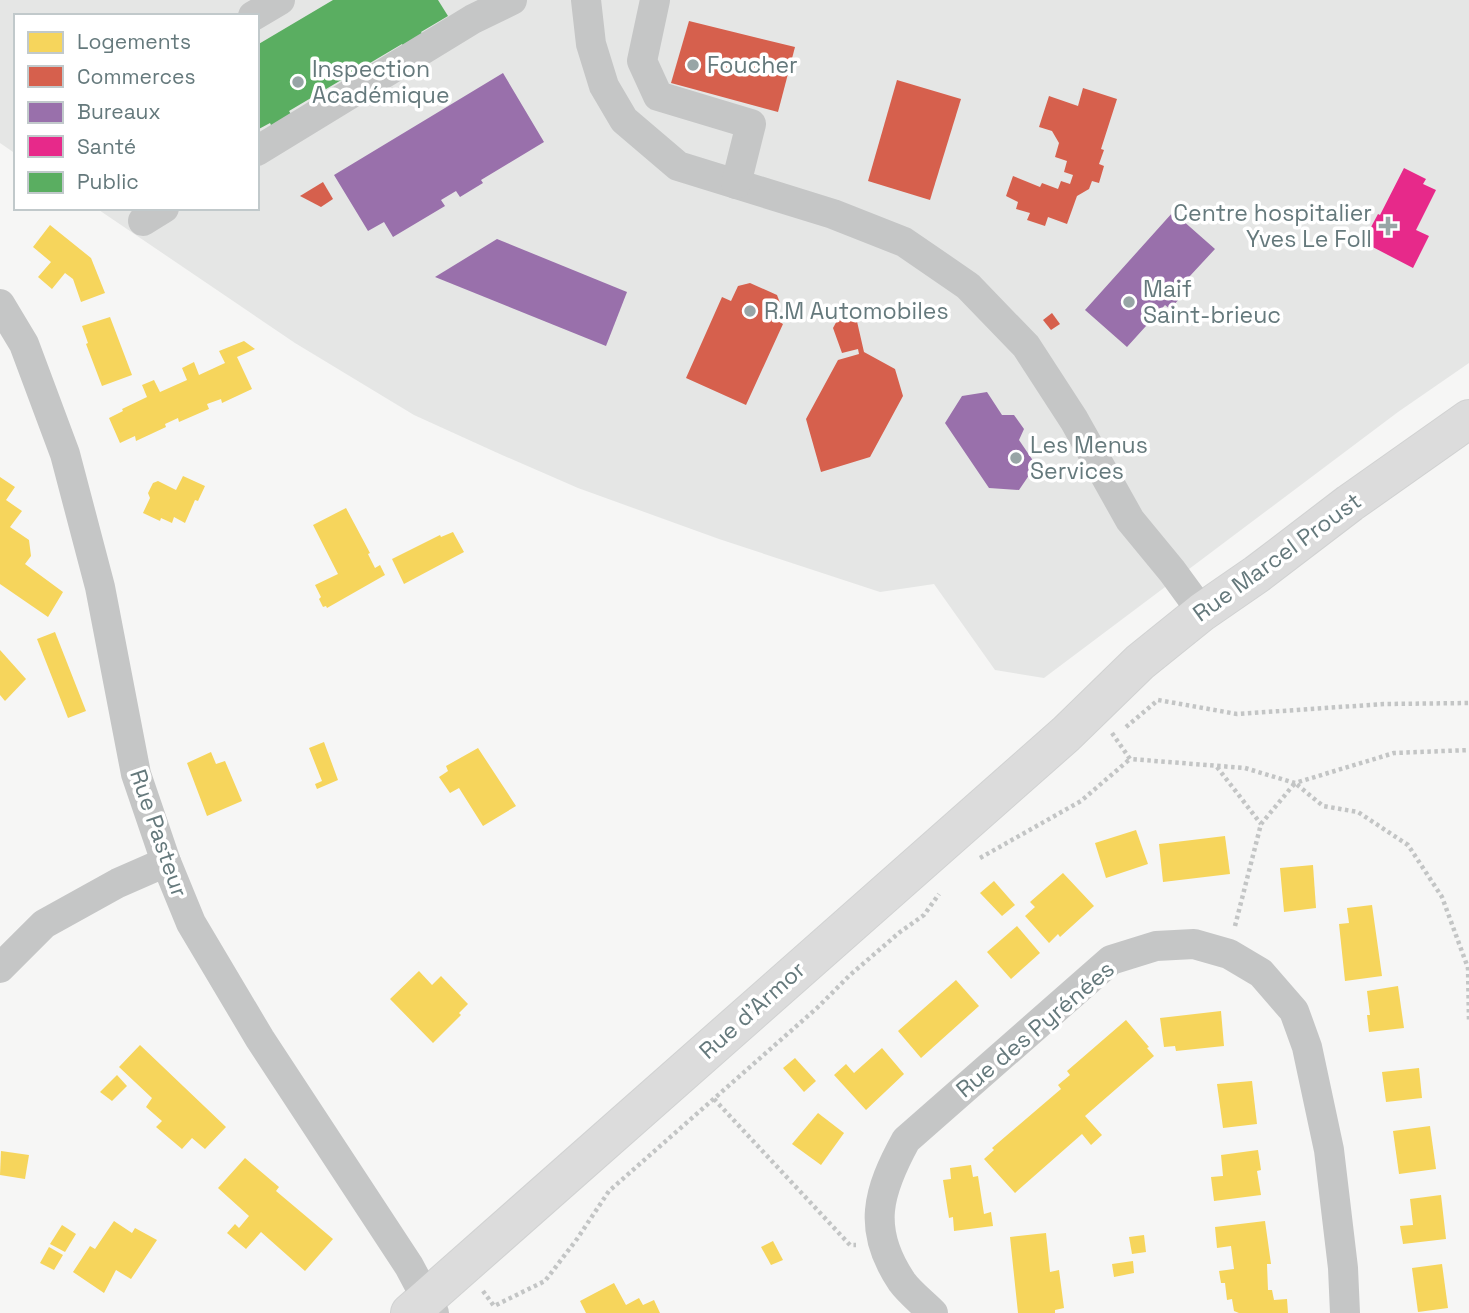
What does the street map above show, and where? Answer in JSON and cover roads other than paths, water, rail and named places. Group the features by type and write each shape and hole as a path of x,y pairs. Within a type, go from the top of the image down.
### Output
{"main road":[{"name":"Rue Marcel Proust","path":"1104,721 1140,662 1202,612 1469,419"},
{"name":"Rue d'Armor","path":"423,1308 464,1265 1066,734 1104,721"}],"street":[{"path":"256,14 280,0"},
{"path":"259,150 467,10 512,0"},
{"path":"586,0 590,44 604,86 624,120 678,166 833,214 904,242 968,286 1026,346 1074,420 1130,520 1202,612"},
{"path":"655,0 642,61 658,96 751,124 736,184"},
{"name":"Rue Pasteur","path":"0,304 24,344 65,454 100,587 136,774 166,862 191,923 260,1039 409,1266 423,1308"},
{"path":"0,968 44,924 118,883 166,862"},
{"name":"Rue des Pyrénées","path":"933,1313 903,1283 883,1245 879,1210 888,1173 906,1140 1111,960 1156,946 1194,944 1229,954 1261,972 1294,1011 1307,1047 1329,1150 1343,1268 1345,1313"}],"place":[{"name":"Foucher","path":"693,65"},
{"name":"Inspection Académique","path":"298,82"},
{"name":"Centre hospitalier Yves Le Foll","path":"1388,226"},
{"name":"Maif Saint-brieuc","path":"1129,302"},
{"name":"R.M Automobiles","path":"750,311"},
{"name":"Les Menus Services","path":"1016,458"}]}
